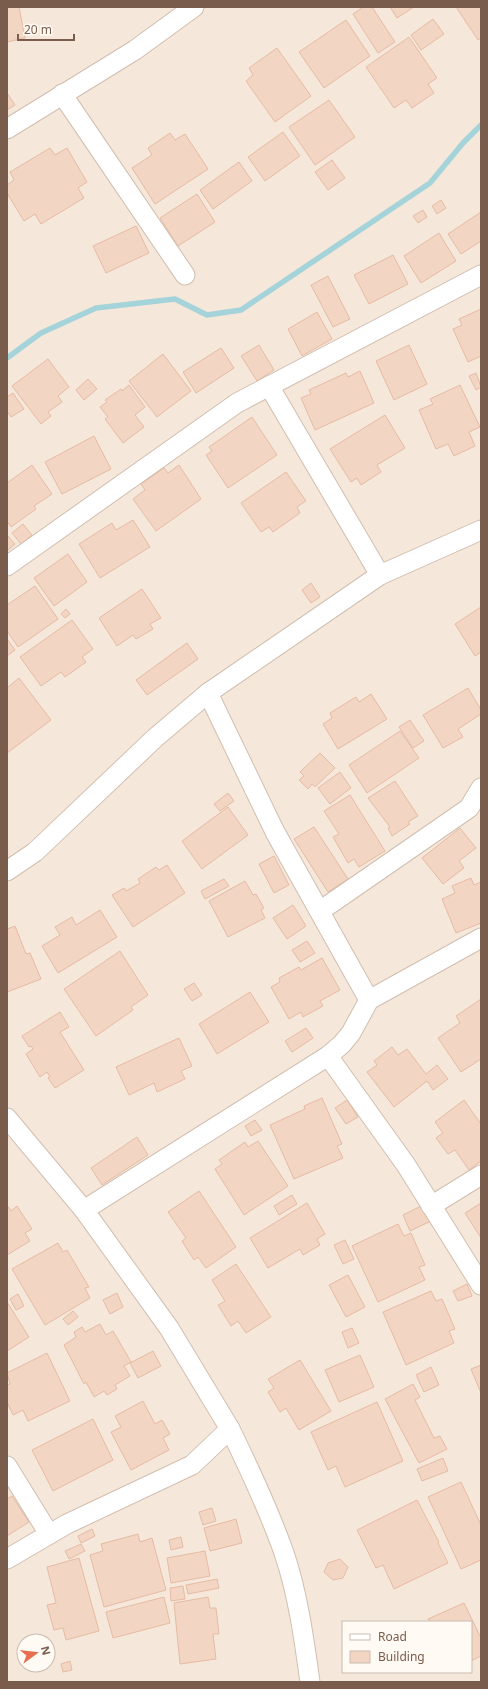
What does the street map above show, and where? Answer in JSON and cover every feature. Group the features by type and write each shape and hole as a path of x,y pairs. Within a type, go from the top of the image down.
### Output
{"street":[{"path":"7,129 135,50 194,7"},
{"path":"62,94 185,275"},
{"path":"7,566 237,403 481,275"},
{"path":"269,386 380,575"},
{"path":"7,871 35,852 155,738 208,693 380,575 481,530"},
{"path":"208,693 275,832 369,1000"},
{"path":"320,911 469,808 481,788"},
{"path":"84,1210 328,1056 342,1044 351,1033 369,1000 481,938"},
{"path":"328,1056 406,1165 481,1285"},
{"path":"7,1118 84,1210 169,1328 230,1429 259,1490 284,1554 296,1601 310,1682"},
{"path":"431,1206 481,1175"},
{"path":"7,1559 67,1524 192,1465 230,1429"},
{"path":"7,1466 49,1534"}],"shaded area":[{"path":"7,7 481,7 481,1682 7,1682"}],"building":[{"path":"7,7 19,7 25,38 7,42"},
{"path":"363,7 372,7 395,42 378,53 353,14"},
{"path":"390,7 414,7 397,18"},
{"path":"456,7 481,7 481,38 478,40"},
{"path":"433,19 444,34 421,50 411,35"},
{"path":"346,20 370,56 324,88 299,52"},
{"path":"409,37 437,78 428,84 434,93 412,108 406,100 394,108 366,67"},
{"path":"277,48 311,96 275,122 246,81 253,75 249,68"},
{"path":"7,93 15,105 7,110"},
{"path":"329,100 355,137 315,165 289,127"},
{"path":"283,132 300,156 265,181 248,157"},
{"path":"170,133 175,140 185,134 208,169 155,204 132,168 152,155 148,148"},
{"path":"50,148 55,155 67,148 87,182 78,188 84,198 41,224 35,214 24,221 7,193 7,185 14,180 10,172"},
{"path":"332,160 345,178 328,190 315,172"},
{"path":"239,162 252,181 213,209 200,190"},
{"path":"197,194 215,222 178,246 160,218"},
{"path":"441,200 446,208 437,214 432,206"},
{"path":"423,210 427,217 418,223 413,216"},
{"path":"481,212 481,241 461,254 448,234"},
{"path":"136,226 149,253 106,273 93,246"},
{"path":"439,233 456,261 421,283 404,256"},
{"path":"393,255 408,284 369,304 354,275"},
{"path":"328,276 350,319 333,327 311,285"},
{"path":"481,309 481,356 468,362 453,329 462,325 459,319"},
{"path":"317,312 332,339 302,356 288,329"},
{"path":"259,345 274,370 257,381 241,356"},
{"path":"409,345 427,384 394,400 376,361"},
{"path":"221,348 234,368 196,393 183,372"},
{"path":"163,354 191,391 157,417 129,381"},
{"path":"48,359 69,387 58,396 62,402 48,412 51,416 41,424 12,386"},
{"path":"360,371 374,403 315,430 301,398 311,394 309,390 346,373 348,377"},
{"path":"476,373 481,387 476,390 469,376"},
{"path":"88,379 97,389 84,400 76,390"},
{"path":"129,385 145,407 135,415 144,427 123,443 105,419 108,417 100,407 107,402 105,400 121,389 122,391"},
{"path":"460,385 480,427 469,432 475,446 454,456 448,444 436,449 419,410 433,404 430,399"},
{"path":"13,393 24,409 11,417 7,411 7,397"},
{"path":"385,415 405,448 377,465 381,472 361,485 357,478 351,482 330,449"},
{"path":"252,417 277,455 228,488 206,455 212,451 209,447"},
{"path":"94,436 111,469 62,494 45,462"},
{"path":"32,465 52,494 34,506 36,509 11,527 7,521 7,483"},
{"path":"179,465 201,499 156,531 133,499 145,490 141,484 164,468 168,473"},
{"path":"286,472 306,501 297,507 300,513 273,532 269,527 261,532 241,503"},
{"path":"133,520 150,547 100,578 79,544 112,523 116,530"},
{"path":"23,524 32,535 21,544 12,533"},
{"path":"7,535 15,544 7,551"},
{"path":"68,554 87,582 54,606 34,578"},
{"path":"311,583 320,597 311,603 302,590"},
{"path":"35,586 58,619 18,647 7,631 7,605"},
{"path":"142,589 161,618 150,624 153,629 136,639 133,635 117,646 99,618"},
{"path":"481,607 481,652 475,656 455,624"},
{"path":"66,609 70,614 65,618 61,614"},
{"path":"72,620 93,649 82,657 86,662 65,677 61,672 41,686 20,657"},
{"path":"7,639 15,650 7,656"},
{"path":"187,643 198,659 147,695 136,680"},
{"path":"19,678 51,720 7,753 7,688"},
{"path":"468,688 481,710 481,714 458,729 463,737 443,748 423,715"},
{"path":"371,694 387,719 338,749 323,724 332,718 330,713 356,697 359,702"},
{"path":"410,720 424,741 413,748 399,727"},
{"path":"400,731 419,758 367,793 349,765"},
{"path":"320,753 335,768 315,787 312,784 308,789 299,780 304,776 300,772"},
{"path":"340,772 351,788 330,804 318,788"},
{"path":"395,781 418,816 408,822 410,824 392,836 388,828 390,827 368,798"},
{"path":"228,793 234,801 220,811 214,804"},
{"path":"350,795 385,851 359,867 354,859 348,863 333,837 339,834 324,811"},
{"path":"228,807 248,835 202,869 182,841"},
{"path":"314,827 348,879 328,892 294,839"},
{"path":"460,828 476,848 459,861 464,868 443,884 422,858"},
{"path":"274,856 289,885 274,893 259,864"},
{"path":"167,865 185,893 133,927 112,895 124,888 126,891 140,883 138,879 156,867 159,870"},
{"path":"471,878 474,885 481,882 481,923 456,933 442,899 455,893 452,886"},
{"path":"224,879 229,886 205,899 201,891"},
{"path":"245,881 253,895 256,894 264,908 261,910 265,918 228,937 209,901"},
{"path":"293,905 306,926 287,939 273,918"},
{"path":"100,910 117,937 58,973 42,946 60,935 55,927 72,917 76,925"},
{"path":"15,926 26,954 30,953 41,979 7,992 7,929"},
{"path":"307,941 315,953 300,962 292,950"},
{"path":"120,951 148,995 131,1007 133,1010 96,1036 64,989"},
{"path":"322,958 340,990 320,1001 323,1006 303,1017 301,1012 289,1019 271,987 280,982 279,978 299,967 301,970"},
{"path":"194,983 202,995 192,1001 184,989"},
{"path":"250,992 269,1022 217,1054 199,1024"},
{"path":"481,999 481,1059 461,1072 438,1038 460,1023 456,1016"},
{"path":"60,1012 69,1027 60,1032 84,1070 55,1088 48,1078 50,1077 47,1072 40,1077 26,1054 33,1049 31,1046 29,1047 22,1036"},
{"path":"306,1028 313,1038 292,1052 285,1041"},
{"path":"179,1038 192,1066 181,1071 185,1079 157,1092 154,1083 129,1095 116,1067"},
{"path":"392,1047 398,1055 407,1049 426,1074 437,1065 448,1079 433,1090 427,1081 394,1107 367,1072 377,1065 374,1061"},
{"path":"322,1098 342,1144 337,1146 343,1158 294,1179 270,1125 305,1109 304,1106"},
{"path":"347,1100 358,1117 346,1124 335,1108"},
{"path":"464,1100 481,1124 481,1161 469,1170 455,1150 448,1154 436,1138 443,1133 435,1122"},
{"path":"255,1120 262,1130 251,1136 245,1126"},
{"path":"137,1137 148,1155 102,1185 91,1168"},
{"path":"258,1141 288,1186 244,1215 215,1169 222,1164 219,1160 245,1142 248,1147"},
{"path":"199,1191 236,1247 206,1268 198,1257 194,1260 182,1241 186,1238 168,1212"},
{"path":"292,1195 297,1204 279,1215 274,1206"},
{"path":"307,1203 325,1234 317,1239 320,1245 303,1255 300,1249 268,1268 250,1238"},
{"path":"481,1203 481,1238 465,1213"},
{"path":"7,1205 11,1211 17,1206 32,1229 25,1233 30,1241 7,1255"},
{"path":"423,1205 431,1221 410,1231 403,1215"},
{"path":"398,1224 404,1236 411,1233 425,1265 419,1267 425,1280 378,1302 352,1246"},
{"path":"345,1240 354,1259 343,1264 334,1245"},
{"path":"58,1243 63,1252 67,1250 89,1287 85,1288 90,1298 45,1325 12,1269"},
{"path":"236,1264 271,1317 246,1333 238,1321 231,1326 218,1305 225,1301 212,1280"},
{"path":"348,1275 365,1307 346,1317 329,1285"},
{"path":"467,1284 472,1296 458,1301 453,1291"},
{"path":"431,1291 436,1301 442,1299 455,1329 449,1331 454,1343 406,1365 383,1312"},
{"path":"117,1293 123,1307 110,1314 103,1300"},
{"path":"18,1294 24,1306 16,1310 10,1299"},
{"path":"7,1302 29,1337 7,1351"},
{"path":"73,1311 78,1317 68,1325 63,1319"},
{"path":"100,1324 106,1335 113,1331 131,1362 124,1366 130,1376 115,1385 117,1389 107,1395 104,1391 94,1397 86,1382 84,1384 64,1345 76,1337 74,1332 82,1327 85,1332"},
{"path":"352,1328 359,1343 348,1348 342,1332"},
{"path":"153,1351 161,1366 138,1378 130,1363"},
{"path":"47,1353 70,1401 28,1421 23,1410 13,1415 7,1402 7,1385 10,1384 7,1373"},
{"path":"360,1355 374,1387 339,1402 325,1370"},
{"path":"300,1360 331,1411 299,1430 286,1408 280,1412 268,1392 274,1388 268,1379"},
{"path":"481,1365 481,1393 471,1369"},
{"path":"431,1367 439,1385 424,1392 416,1375"},
{"path":"413,1384 420,1397 415,1400 434,1438 440,1436 447,1449 419,1463 385,1399"},
{"path":"143,1401 155,1424 162,1420 170,1434 163,1438 169,1450 131,1470 111,1432 121,1427 115,1416"},
{"path":"377,1402 403,1461 345,1487 336,1466 328,1470 311,1432"},
{"path":"93,1419 113,1460 53,1491 32,1450"},
{"path":"443,1458 448,1471 422,1481 417,1469"},
{"path":"461,1482 481,1525 481,1560 461,1569 428,1497"},
{"path":"12,1496 29,1522 7,1536 7,1499"},
{"path":"417,1500 448,1563 394,1589 383,1565 376,1568 357,1530"},
{"path":"212,1508 216,1521 203,1525 199,1512"},
{"path":"236,1519 242,1543 210,1551 204,1528"},
{"path":"92,1529 95,1536 81,1543 78,1536"},
{"path":"138,1534 140,1542 152,1538 166,1590 104,1607 90,1555 103,1551 101,1544"},
{"path":"181,1537 183,1547 171,1550 169,1540"},
{"path":"81,1544 85,1551 69,1559 65,1551"},
{"path":"205,1551 210,1576 171,1583 167,1558"},
{"path":"79,1558 99,1631 66,1640 63,1628 54,1630 47,1605 56,1603 47,1567"},
{"path":"340,1559 348,1567 343,1578 333,1580 324,1572 328,1563"},
{"path":"217,1579 219,1588 188,1594 186,1585"},
{"path":"183,1586 185,1599 171,1601 170,1588"},
{"path":"164,1597 170,1623 113,1638 106,1612"},
{"path":"208,1597 210,1608 216,1608 219,1634 213,1634 216,1659 180,1664 174,1603"},
{"path":"464,1603 481,1638 481,1656 472,1660 472,1621 429,1621 428,1619"},
{"path":"70,1661 72,1670 63,1672 61,1664"}],"waterway":[{"path":"7,358 41,333 96,308 175,299 207,315 241,310 430,183 463,143 481,125"}]}
